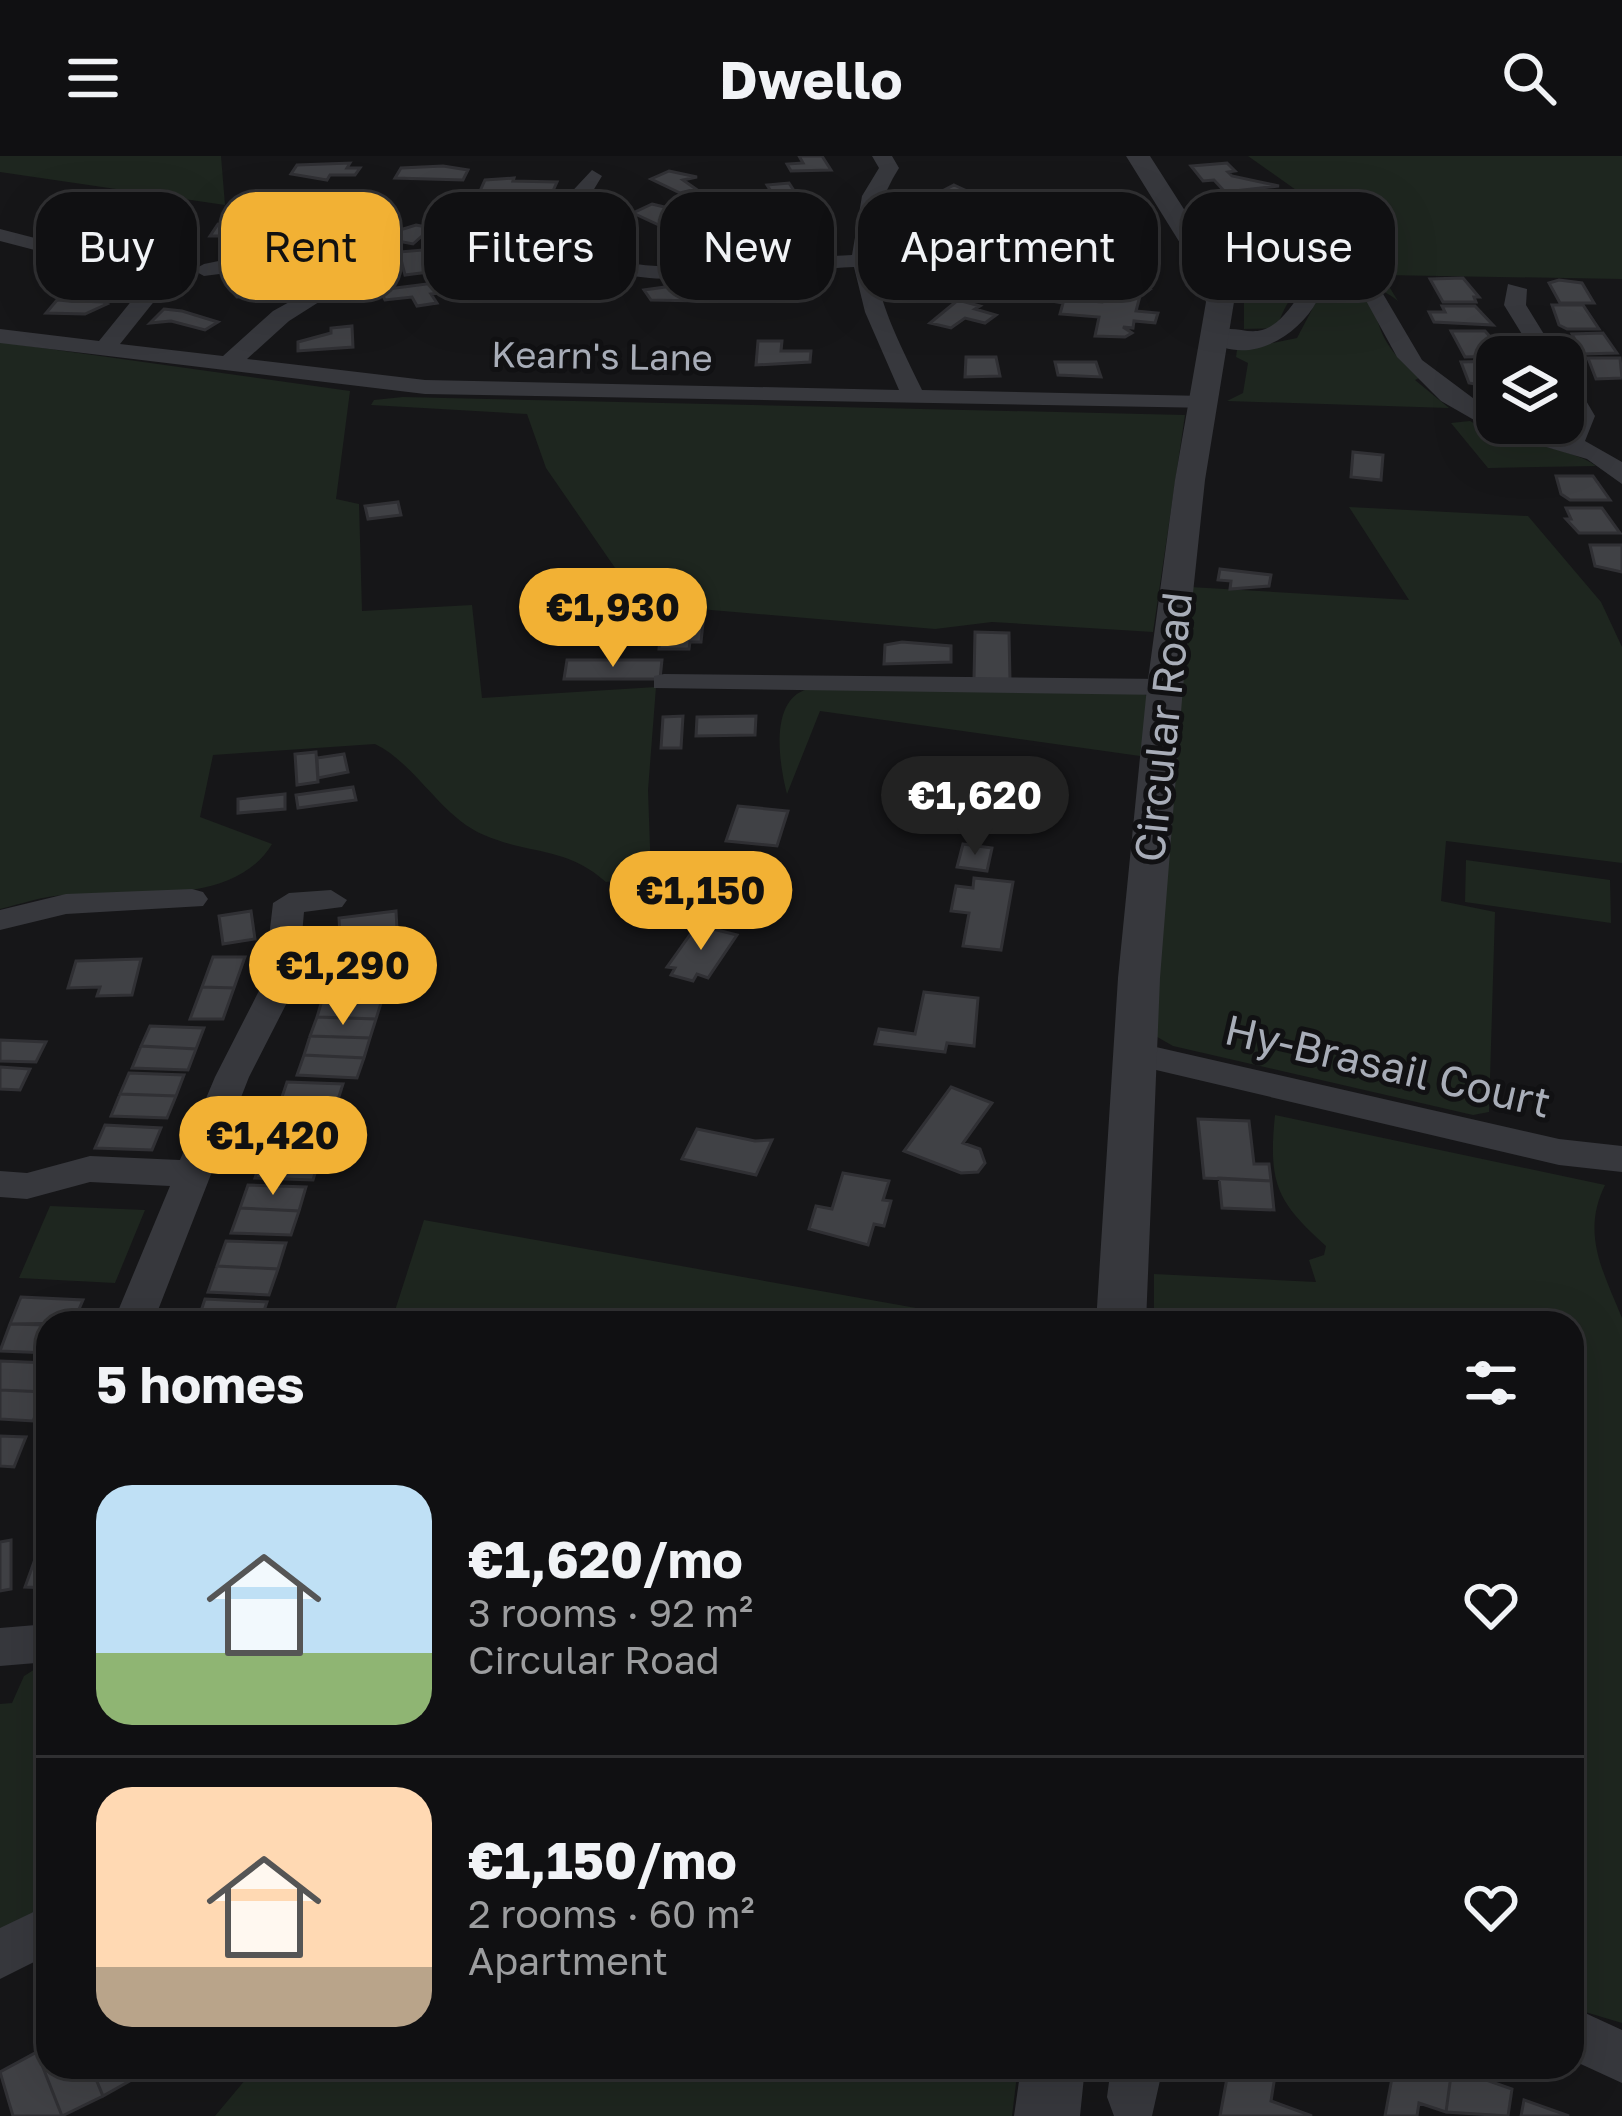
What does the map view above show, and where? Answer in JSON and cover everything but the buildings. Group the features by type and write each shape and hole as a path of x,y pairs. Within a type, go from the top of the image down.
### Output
{"street":[{"path":"871,192 889,168 882,156"},
{"name":"Circular Road","path":"1121,1311 1134,1054 1166,687 1190,480 1220,302 1213,277 1138,156"},
{"path":"592,176 571,204 569,215 585,232 590,258 604,269 646,272 858,261"},
{"path":"0,235 156,275 157,284 105,348"},
{"path":"204,270 302,260 334,275 330,288 281,316 229,363"},
{"path":"1216,338 1282,336 1290,332 1309,297 1328,289 1360,288 1378,298 1398,342 1442,390 1496,425 1606,459 1622,477"},
{"path":"1516,290 1515,305 1534,336"},
{"path":"870,300 914,398"},
{"name":"Kearn's Lane","path":"0,336 425,387 1205,403"},
{"path":"664,682 1166,687"},
{"path":"0,920 66,904 191,899"},
{"path":"138,1311 192,1174 281,981 289,903 331,900"},
{"name":"Hy-Brasail Court","path":"1134,1054 1543,1149 1622,1159"},
{"path":"0,1184 27,1186 90,1169 192,1174"},
{"path":"0,1647 36,1644"},
{"path":"0,1955 36,1935"},
{"path":"1584,2039 1622,2057"},
{"path":"1047,2116 1052,2079"}],"shaded area":[{"path":"0,156 221,156 224,192 221,204 197,201 197,192 136,192 0,172"},
{"path":"1248,156 1622,156 1622,279 1395,275 1395,192 1299,192"},
{"path":"1244,300 1290,300 1276,328 1244,329"},
{"path":"1317,300 1366,300 1386,341 1419,378 1415,380 1449,408 1227,401 1243,393 1248,363 1236,357 1237,350 1297,338"},
{"path":"0,342 350,391 336,499 359,504 362,611 472,605 482,698 656,687 648,790 651,876 606,882 577,862 484,835 455,816 403,764 375,744 213,755 200,817 272,844 255,864 232,878 177,892 56,896 0,909"},
{"path":"374,400 1185,415 1153,632 992,622 935,629 640,604 546,468 527,414 371,405"},
{"path":"1451,423 1476,424 1476,444 1537,444 1596,466 1488,468"},
{"path":"1349,507 1528,516 1601,602 1622,647 1622,863 1446,841 1441,901 1495,912 1489,1112 1473,1115 1173,1046 1152,1034 1190,587 1409,600"},
{"path":"808,689 1142,693 1149,697 1140,756 820,711 787,794 781,766 782,718 787,705"},
{"path":"1466,860 1610,880 1611,923 1465,902"},
{"path":"1275,1115 1605,1185 1595,1220 1597,1252 1622,1318 1622,2023 1584,2012 1584,1311 1154,1311 1154,1274 1316,1282 1309,1260 1324,1255 1326,1246 1286,1203 1273,1158"},
{"path":"50,1206 145,1210 115,1283 19,1278"},
{"path":"424,1220 933,1311 395,1311"},
{"path":"36,1668 36,1920 0,1940 0,1704 12,1703 24,1676"},
{"path":"246,2079 1017,2079 1012,2116 215,2116"}]}
